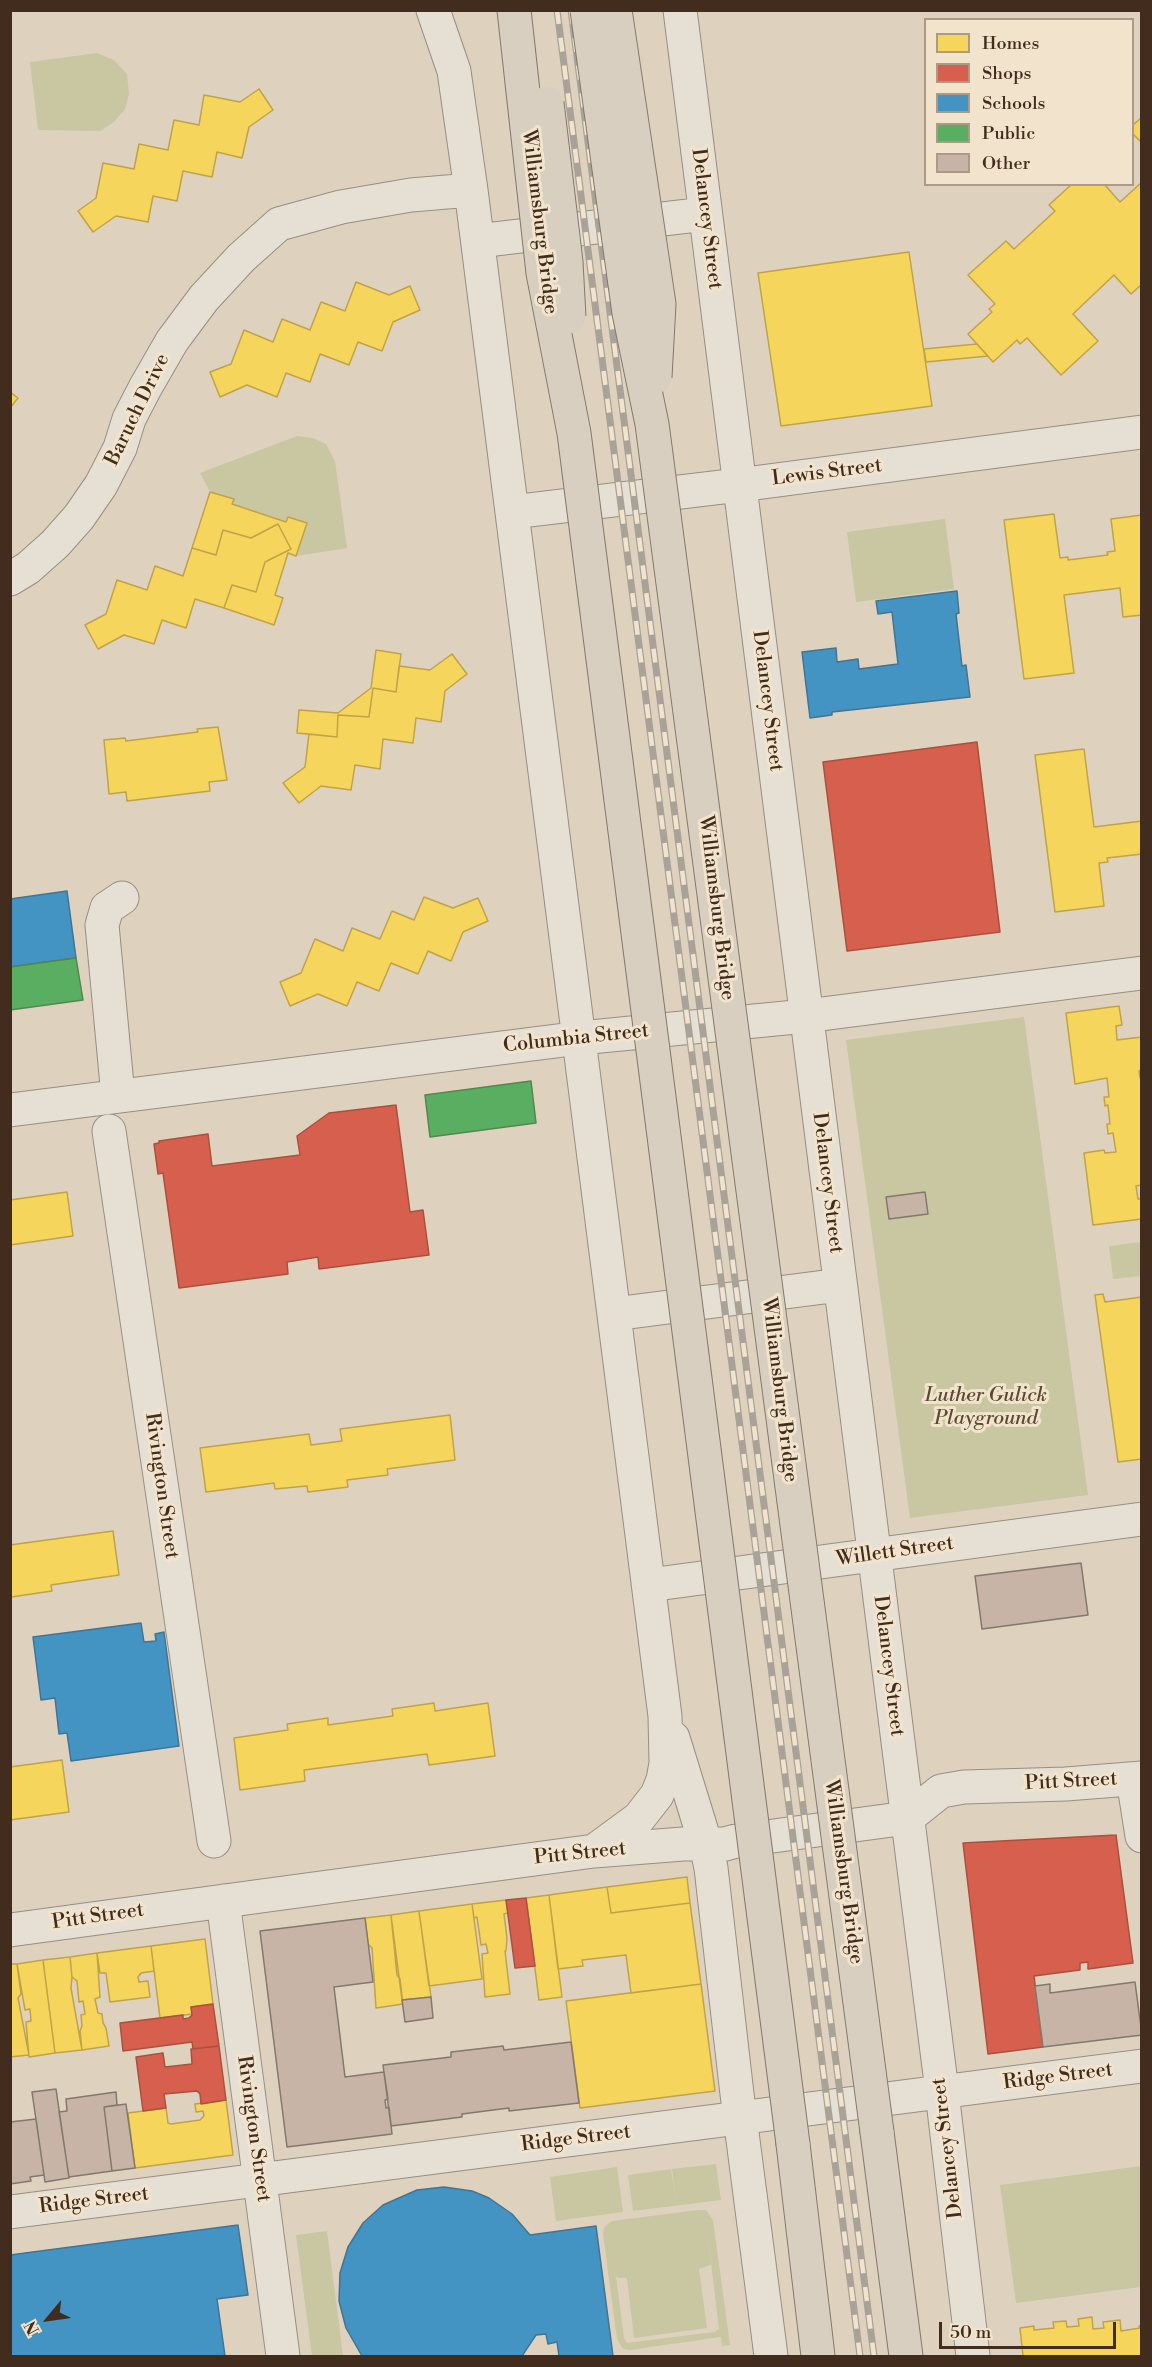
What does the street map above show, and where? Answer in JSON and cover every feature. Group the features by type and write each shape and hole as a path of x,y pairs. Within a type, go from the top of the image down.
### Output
{"highway":[{"name":"Williamsburg Bridge","path":"514,10 543,273 574,433 793,2144 818,2356"},
{"name":"Williamsburg Bridge","path":"536,10 566,262 574,433"},
{"name":"Williamsburg Bridge","path":"587,10 629,313 652,424 906,2356"},
{"name":"Williamsburg Bridge","path":"615,10 659,304 652,424"}],"street":[{"path":"433,10 454,71 478,241 666,1716 666,1763 657,1795 639,1818 594,1851"},
{"name":"Delancey Street","path":"680,10 973,2356"},
{"name":"Baruch Drive","path":"10,579 55,544 79,517 101,485 120,448 129,419 172,341 204,298 241,258 279,224 341,207 411,195 471,190"},
{"path":"478,241 705,214"},
{"name":"Lewis Street","path":"512,512 739,485 1142,432"},
{"path":"118,1096 102,925 107,908 122,898"},
{"name":"Columbia Street","path":"10,1110 580,1038 806,1016 1142,973"},
{"name":"Rivington Street","path":"109,1131 214,1841"},
{"path":"614,1314 840,1286"},
{"name":"Willett Street","path":"649,1585 1142,1519"},
{"path":"666,1716 711,1868 771,2356"},
{"path":"1137,1778 1142,1836"},
{"name":"Pitt Street","path":"10,1930 594,1851 725,1844 907,1818 941,1791 964,1787 1066,1784 1137,1778"},
{"name":"Rivington Street","path":"223,1901 283,2356"},
{"name":"Ridge Street","path":"10,2212 1142,2066"}],"green space":[{"path":"97,53 114,60 127,74 129,94 125,109 114,122 100,131 38,130 30,62"},
{"path":"297,436 313,438 326,444 335,461 347,548 296,556 306,523 288,517 286,522 232,504 233,499 210,492 200,473"},
{"path":"945,519 954,589 856,602 847,532"},
{"name":"Luther Gulick Playground","path":"1024,1017 1088,1495 910,1518 846,1040"},
{"path":"1141,1242 1141,1276 1113,1279 1109,1246"},
{"path":"716,2164 721,2200 633,2211 628,2175 671,2169 676,2200 672,2169"},
{"path":"1141,2166 1141,2287 1016,2303 1000,2185"},
{"path":"617,2167 623,2212 556,2221 550,2177"},
{"path":"706,2210 713,2220 730,2345 722,2346 721,2337 630,2350 623,2349 617,2339 603,2234 604,2227 612,2221","holes":["706,2221 719,2329 714,2332 627,2343 624,2338 616,2276 627,2278 634,2338 707,2328 699,2269 711,2265"]},
{"path":"327,2231 343,2356 312,2356 296,2235"}],"building: Homes":[{"path":"259,89 273,110 249,127 242,158 217,152 212,177 183,171 177,201 153,196 148,222 116,216 93,232 78,211 96,198 103,163 134,169 139,144 168,150 174,120 199,125 204,95 240,102"},
{"path":"1142,117 1142,143 1134,135 1134,124"},
{"path":"1142,182 1142,284 1131,294 1114,275 1073,314 1098,341 1061,375 1027,338 1020,344 1017,340 993,362 968,334 992,312 989,309 995,304 968,275 1006,241 1014,249 1055,211 1049,205 1070,186 1106,186 1120,202"},
{"path":"909,252 932,406 781,426 758,273"},
{"path":"356,282 389,295 410,286 420,310 393,322 382,351 358,342 349,365 320,354 310,382 286,373 277,397 247,385 220,397 210,372 231,364 244,330 273,342 282,319 310,330 321,302 345,311"},
{"path":"977,344 988,356 926,362 924,349"},
{"path":"10,392 18,398 10,408"},
{"path":"210,492 234,499 232,504 286,522 288,517 307,523 296,556 288,553 275,595 283,598 274,625 224,608 232,585 256,592 265,562 291,549 278,524 251,538 223,530 216,555 192,548"},
{"path":"1054,514 1060,558 1068,557 1068,560 1108,555 1107,552 1115,551 1111,519 1142,515 1142,615 1123,617 1120,588 1064,595 1074,673 1024,679 1004,520"},
{"path":"278,524 291,549 265,562 256,592 232,585 224,608 195,599 186,628 162,620 154,644 124,635 98,649 85,625 106,614 117,580 147,590 155,566 183,576 192,548 216,555 223,530 251,538"},
{"path":"376,650 401,654 396,692 373,688 369,717 338,715 337,737 297,733 299,710 338,713 371,688"},
{"path":"452,654 467,674 445,691 441,722 416,718 413,743 383,739 380,769 355,765 351,790 321,786 299,803 283,783 305,767 309,734 337,737 338,715 369,717 373,688 396,692 399,666 430,670"},
{"path":"218,727 227,780 209,782 210,791 127,801 126,792 109,794 104,740 125,738 126,741 198,732 197,729"},
{"path":"1084,749 1094,827 1142,821 1142,854 1107,858 1108,862 1099,863 1104,906 1055,912 1035,755"},
{"path":"424,897 453,908 478,898 488,921 463,932 451,961 428,951 418,974 391,963 379,991 357,982 347,1006 318,994 290,1006 280,982 301,973 315,939 343,951 352,928 380,939 392,911 414,920"},
{"path":"1119,1006 1122,1025 1116,1026 1117,1040 1142,1037 1142,1070 1139,1071 1140,1078 1142,1078 1142,1185 1136,1186 1138,1199 1142,1199 1142,1219 1093,1225 1084,1153 1104,1150 1105,1153 1116,1152 1113,1133 1108,1134 1107,1124 1110,1124 1108,1105 1105,1106 1104,1097 1109,1097 1107,1078 1075,1084 1066,1013"},
{"path":"67,1192 73,1236 10,1245 10,1200"},
{"path":"1103,1294 1105,1302 1142,1297 1142,1459 1118,1462 1095,1295"},
{"path":"450,1415 455,1460 387,1469 388,1475 347,1480 348,1487 308,1492 307,1486 275,1489 274,1483 206,1492 200,1448 309,1434 311,1445 342,1441 340,1429"},
{"path":"113,1531 119,1575 51,1585 52,1591 11,1597 10,1604 10,1545"},
{"path":"434,1703 435,1711 488,1703 495,1756 429,1765 427,1754 304,1770 305,1781 240,1790 234,1738 288,1730 287,1724 328,1718 328,1725 393,1716 392,1709"},
{"path":"62,1760 69,1812 10,1820 10,1767"},
{"path":"687,1877 690,1903 611,1913 607,1887"},
{"path":"607,1887 611,1913 690,1903 701,1984 631,1993 626,1955 582,1960 583,1966 558,1969 549,1895"},
{"path":"549,1895 562,1997 539,2000 526,1898"},
{"path":"506,1900 508,1913 504,1914 507,1938 505,1951 510,1994 485,1997 482,1954 488,1953 486,1944 481,1945 477,1917 474,1918 472,1904"},
{"path":"472,1904 482,1979 429,1986 419,1911"},
{"path":"419,1911 431,1997 402,2000 391,1915"},
{"path":"391,1915 397,1975 400,1979 403,2004 376,2008 372,1948 368,1944 365,1918"},
{"path":"205,1939 213,2004 191,2007 192,2014 160,2018 151,1946"},
{"path":"151,1946 154,1971 141,1973 138,1977 139,1982 148,1981 150,1997 110,2002 106,1973 100,1973 97,1953"},
{"path":"97,1953 100,1997 95,1999 98,2013 102,2014 109,2046 82,2050 81,2015 85,2014 83,2001 79,2002 77,1981 72,1977 70,1957"},
{"path":"70,1957 71,1988 82,2050 55,2053 43,1960"},
{"path":"43,1960 55,2053 29,2057 26,2022 31,2021 30,2009 25,2010 17,1964"},
{"path":"10,1964 17,1964 21,1994 18,1998 29,2055 10,2057"},
{"path":"701,1984 715,2091 580,2108 566,2001"},
{"path":"226,2100 233,2155 135,2168 128,2113 166,2108 168,2123 171,2124 200,2120 204,2116 203,2111 196,2112 195,2104"},
{"path":"1092,2317 1093,2329 1104,2328 1103,2322 1120,2320 1121,2331 1140,2328 1139,2326 1142,2325 1142,2356 1023,2356 1020,2328 1034,2326 1034,2330 1054,2328 1053,2322 1066,2321 1067,2327 1079,2326 1078,2319"}],"building: Shops":[{"path":"977,742 1000,932 847,951 823,762"},
{"path":"396,1105 410,1212 423,1210 429,1255 319,1269 318,1257 287,1262 288,1274 179,1288 163,1173 158,1174 154,1144 159,1141 208,1134 212,1166 300,1155 297,1136 329,1113"},
{"path":"1116,1835 1133,1963 1088,1969 1088,1962 1080,1963 1080,1970 1034,1976 1043,2047 988,2054 963,1843"},
{"path":"526,1898 535,1966 515,1968 506,1900"},
{"path":"213,2004 219,2046 193,2049 192,2042 123,2051 120,2023 183,2015 183,2019 189,2018 192,2015 191,2007"},
{"path":"219,2046 226,2100 201,2104 200,2094 197,2091 164,2094 166,2108 143,2111 136,2057 163,2053 165,2067 192,2064 191,2049"}],"building: Schools":[{"path":"957,591 959,613 956,614 962,666 966,665 970,697 832,712 832,715 810,718 802,652 836,648 837,662 858,659 859,669 898,664 892,612 878,614 876,601"},
{"path":"67,891 76,958 10,967 10,899"},
{"path":"141,1623 144,1642 156,1641 155,1634 164,1632 179,1746 71,1761 67,1733 59,1734 55,1698 41,1700 33,1637"},
{"path":"444,2187 472,2191 489,2198 512,2214 530,2235 596,2226 613,2356 559,2356 557,2342 548,2344 546,2334 536,2335 522,2356 362,2356 346,2328 339,2301 340,2273 348,2247 363,2223 383,2205 417,2190"},
{"path":"238,2225 248,2295 217,2299 225,2356 10,2356 10,2255"}],"building: Public":[{"path":"76,958 83,1000 10,1010 10,967"},
{"path":"531,1081 536,1123 430,1137 425,1095"}],"building: Other":[{"path":"925,1192 928,1214 889,1219 886,1197"},
{"path":"1081,1563 1088,1615 982,1629 975,1576"},
{"path":"365,1918 373,1982 334,1987 345,2077 384,2072 388,2099 385,2100 386,2108 389,2107 392,2134 287,2147 260,1931"},
{"path":"1135,1982 1142,2035 1043,2047 1035,1986 1050,1984 1050,1993"},
{"path":"431,1997 433,2018 405,2022 402,2000"},
{"path":"571,2042 579,2103 509,2111 509,2108 462,2114 462,2117 391,2126 383,2065 451,2057 451,2052 503,2046 504,2050"},
{"path":"56,2089 69,2178 45,2182 32,2092"},
{"path":"116,2092 117,2105 104,2107 112,2171 69,2177 59,2112 67,2111 66,2099"},
{"path":"126,2104 135,2168 112,2171 104,2107"},
{"path":"36,2119 44,2175 30,2177 31,2181 10,2184 10,2122"}],"railway":[{"path":"557,10 860,2356"},
{"path":"571,10 874,2356"}]}
